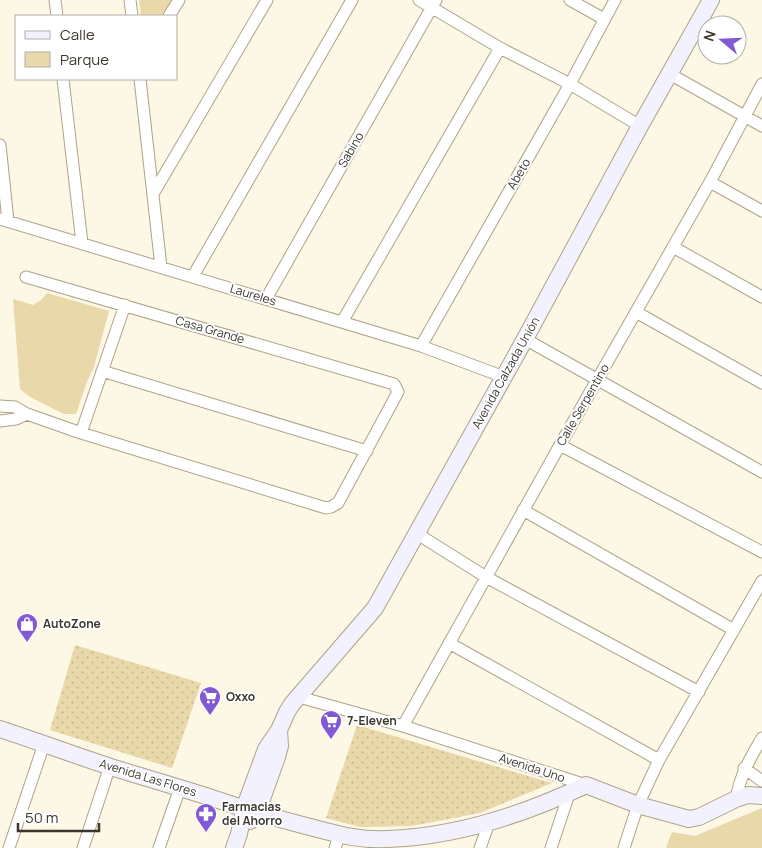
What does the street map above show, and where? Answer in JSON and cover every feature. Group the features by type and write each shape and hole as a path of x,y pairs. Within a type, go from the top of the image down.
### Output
{"street":[{"path":"55,0 56,15"},
{"path":"130,0 132,15"},
{"path":"170,15 179,0"},
{"path":"153,194 267,0"},
{"path":"193,276 352,0"},
{"path":"419,0 434,4 500,48 570,84 640,126"},
{"path":"570,0 604,18"},
{"name":"Abeto","path":"420,346 570,84 614,0"},
{"name":"Avenida Calzada Unión","path":"237,841 250,811 266,749 279,730 287,712 299,696 370,614 504,377 640,126 711,0"},
{"name":"Sabino","path":"266,299 434,4"},
{"path":"342,322 500,48"},
{"path":"670,74 762,126"},
{"path":"64,80 82,243"},
{"path":"140,80 161,267"},
{"name":"Calle Serpentino","path":"403,726 523,510 710,182 762,84"},
{"path":"0,145 4,220"},
{"path":"710,182 762,211"},
{"name":"Laureles","path":"4,220 420,346 504,377"},
{"path":"673,247 762,297"},
{"name":"Casa Grande","path":"26,277 394,384 397,388 397,396 367,451"},
{"path":"81,433 125,305"},
{"path":"636,312 762,383"},
{"path":"525,339 762,472"},
{"path":"0,406 16,407 27,414 81,433 326,508 338,503 367,451 102,371"},
{"path":"0,421 16,419 27,414"},
{"path":"560,445 762,552"},
{"path":"523,510 734,630"},
{"path":"416,533 486,576 699,692"},
{"path":"624,848 638,805 659,760 762,581"},
{"path":"449,643 659,760"},
{"name":"Avenida Uno","path":"299,696 403,726 586,785 638,805 686,818 694,819 748,795 762,796"},
{"name":"Avenida Las Flores","path":"0,729 250,811 337,842 380,839 407,843 489,823 569,794 586,785"},
{"path":"736,799 738,784 744,768 762,738"},
{"path":"9,848 44,744"},
{"path":"83,848 110,766"},
{"path":"744,768 762,781"},
{"path":"159,848 180,788"},
{"path":"551,848 569,794"},
{"path":"480,848 489,823"}],"green space":[{"path":"139,0 175,0 166,15 141,15"},
{"path":"47,293 109,311 94,367 76,414 64,414 30,397 20,389 13,299 33,305"},
{"path":"75,645 201,683 172,768 50,730"},
{"path":"357,725 552,783 480,813 412,826 360,827 326,818"},
{"path":"762,808 762,848 666,848 672,832 695,836"}],"place":[{"name":"AutoZone","path":"27,643"},
{"name":"Oxxo","path":"210,716"},
{"name":"7-Eleven","path":"331,740"},
{"name":"Farmacias del Ahorro","path":"206,833"}]}
